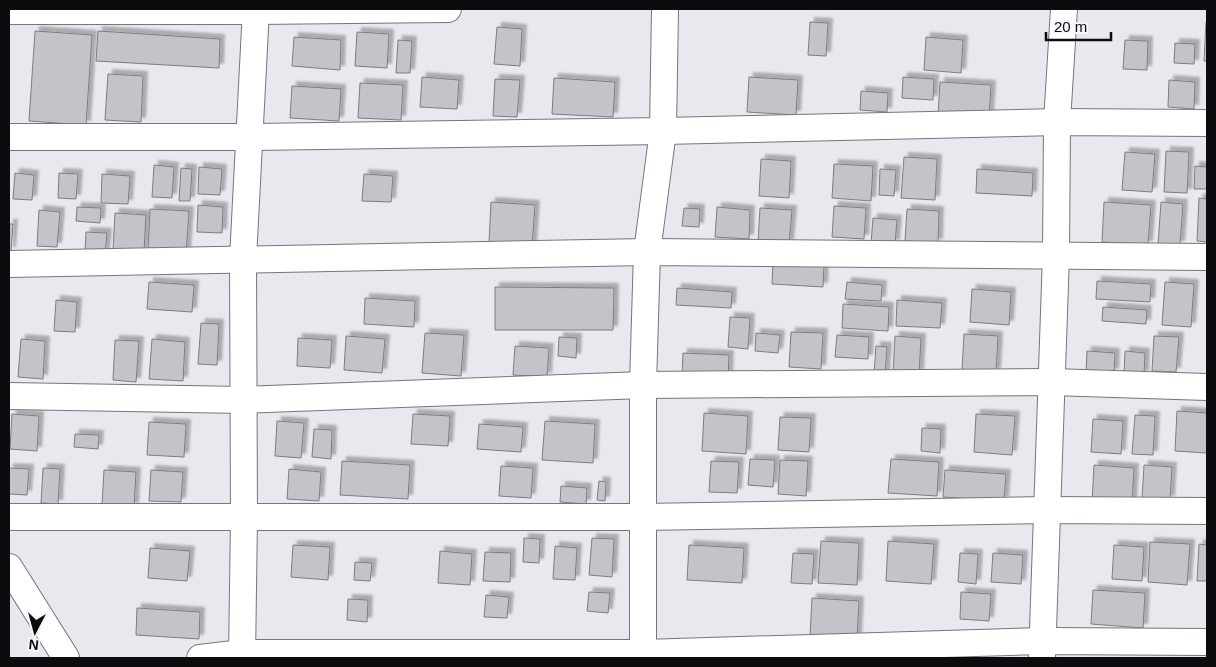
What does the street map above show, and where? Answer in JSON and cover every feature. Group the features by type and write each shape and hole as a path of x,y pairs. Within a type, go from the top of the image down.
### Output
{"street":[{"path":"9,11 448,9"},
{"path":"643,655 643,385 647,252 663,131 665,9"},
{"path":"1042,650 1056,255 1058,122 1064,9"},
{"path":"242,655 244,518 243,260 256,10"},
{"path":"9,137 250,137 663,131 1058,122 1207,123"},
{"path":"9,264 647,252 1207,257"},
{"path":"9,396 243,400 643,385 1052,382 1207,387"},
{"path":"9,517 642,517 1048,510 1207,511"},
{"path":"9,567 66,658"},
{"path":"200,658 242,655 643,655 1042,650 1207,642"}],"building":[{"path":"810,22 828,23 826,56 808,55"},
{"path":"1206,22 1207,61 1204,61"},
{"path":"497,27 522,29 520,66 494,64"},
{"path":"35,31 92,35 86,125 29,121"},
{"path":"98,31 220,39 219,68 96,61"},
{"path":"357,32 389,34 387,68 355,66"},
{"path":"294,37 341,40 340,70 292,66"},
{"path":"926,37 963,40 961,73 924,70"},
{"path":"398,40 412,41 410,73 396,73"},
{"path":"1125,40 1148,41 1147,70 1123,69"},
{"path":"1175,43 1195,44 1194,64 1174,63"},
{"path":"108,74 143,76 141,122 105,120"},
{"path":"422,77 459,80 457,109 420,107"},
{"path":"749,77 798,80 796,115 747,112"},
{"path":"903,77 934,79 933,100 902,98"},
{"path":"554,78 615,82 613,117 552,114"},
{"path":"495,79 520,80 517,117 493,116"},
{"path":"1169,80 1195,82 1194,109 1168,107"},
{"path":"940,82 991,85 989,117 938,114"},
{"path":"360,83 403,85 401,120 358,118"},
{"path":"292,86 341,89 339,121 290,118"},
{"path":"861,91 888,93 887,112 860,110"},
{"path":"1166,151 1189,152 1187,193 1164,192"},
{"path":"1125,152 1155,154 1152,192 1122,190"},
{"path":"904,157 937,159 935,200 901,198"},
{"path":"761,159 791,161 789,198 759,196"},
{"path":"834,164 873,166 871,201 832,198"},
{"path":"154,165 174,167 172,198 152,197"},
{"path":"1195,166 1207,167 1207,189 1194,189"},
{"path":"199,167 222,169 220,195 198,194"},
{"path":"181,168 192,169 190,201 179,201"},
{"path":"880,169 896,170 894,196 879,195"},
{"path":"977,169 1033,173 1032,196 976,193"},
{"path":"15,173 34,175 32,200 13,199"},
{"path":"59,173 78,174 76,199 58,198"},
{"path":"102,174 130,176 128,204 101,203"},
{"path":"364,174 393,176 391,202 362,201"},
{"path":"1199,198 1207,199 1207,242 1197,241"},
{"path":"491,202 535,205 532,246 489,243"},
{"path":"1104,202 1151,205 1148,245 1102,242"},
{"path":"1161,202 1183,204 1180,245 1158,244"},
{"path":"198,205 223,207 222,233 197,232"},
{"path":"834,206 866,208 864,239 832,237"},
{"path":"77,207 101,208 100,223 76,221"},
{"path":"717,207 750,210 749,239 715,237"},
{"path":"684,208 700,209 699,227 682,226"},
{"path":"760,208 792,210 789,244 758,242"},
{"path":"150,209 189,211 186,254 148,251"},
{"path":"907,209 939,211 938,243 905,241"},
{"path":"39,210 60,212 57,247 37,246"},
{"path":"115,213 146,215 144,252 113,250"},
{"path":"873,218 897,220 895,244 871,243"},
{"path":"9,224 13,224 11,251 9,251"},
{"path":"86,232 107,233 105,254 85,253"},
{"path":"773,262 824,265 823,287 772,284"},
{"path":"1097,281 1151,284 1150,302 1096,299"},
{"path":"149,282 194,285 192,312 147,309"},
{"path":"847,282 882,285 881,301 845,299"},
{"path":"1165,282 1194,284 1191,327 1162,325"},
{"path":"495,287 614,288 613,330 495,330"},
{"path":"677,288 732,292 731,308 676,305"},
{"path":"972,289 1011,292 1009,325 970,322"},
{"path":"365,298 415,301 414,327 364,324"},
{"path":"56,300 77,302 75,332 54,331"},
{"path":"897,300 942,303 940,328 896,326"},
{"path":"843,304 889,307 888,331 842,328"},
{"path":"1103,307 1147,310 1146,324 1102,321"},
{"path":"730,317 750,318 748,349 728,347"},
{"path":"201,323 219,324 217,365 198,364"},
{"path":"791,332 823,333 821,369 789,367"},
{"path":"425,333 464,335 461,376 422,373"},
{"path":"756,333 780,335 778,353 755,351"},
{"path":"964,334 998,336 996,373 962,371"},
{"path":"837,335 869,337 868,359 835,357"},
{"path":"346,336 385,339 382,373 344,370"},
{"path":"895,336 921,338 919,374 893,373"},
{"path":"1154,336 1179,337 1176,372 1152,371"},
{"path":"559,337 577,338 576,358 558,356"},
{"path":"298,338 332,340 330,368 297,366"},
{"path":"21,339 45,341 43,379 18,377"},
{"path":"152,339 185,342 183,381 149,379"},
{"path":"115,340 139,341 136,382 113,380"},
{"path":"515,346 549,348 547,377 513,375"},
{"path":"876,346 887,347 885,375 874,374"},
{"path":"1087,351 1115,353 1114,373 1086,372"},
{"path":"1125,351 1145,353 1144,375 1124,374"},
{"path":"683,353 729,355 728,378 682,375"},
{"path":"1177,411 1207,413 1207,453 1175,451"},
{"path":"704,413 748,416 746,454 702,451"},
{"path":"12,414 39,416 37,451 10,449"},
{"path":"413,414 450,416 448,446 411,444"},
{"path":"976,414 1015,416 1012,455 974,452"},
{"path":"1135,415 1155,416 1153,455 1132,454"},
{"path":"780,417 811,418 809,452 778,450"},
{"path":"1093,419 1123,421 1121,454 1091,452"},
{"path":"277,421 304,423 301,458 275,456"},
{"path":"545,421 595,424 593,463 542,460"},
{"path":"149,422 186,424 184,457 147,455"},
{"path":"479,424 523,427 521,452 477,449"},
{"path":"922,428 941,429 940,453 921,451"},
{"path":"314,429 332,430 331,459 312,457"},
{"path":"75,434 99,435 98,449 74,447"},
{"path":"750,459 775,460 773,487 748,485"},
{"path":"891,459 939,462 937,496 888,493"},
{"path":"780,460 808,461 806,496 778,494"},
{"path":"342,461 410,465 408,499 340,495"},
{"path":"711,461 739,462 737,493 709,492"},
{"path":"1094,465 1134,468 1132,504 1092,502"},
{"path":"1144,465 1172,467 1170,500 1142,498"},
{"path":"501,466 533,468 531,498 499,496"},
{"path":"9,468 29,469 27,495 9,494"},
{"path":"43,468 60,469 58,504 41,503"},
{"path":"289,469 321,472 319,501 287,499"},
{"path":"104,470 136,472 134,507 102,505"},
{"path":"151,470 183,472 181,502 149,501"},
{"path":"945,470 1006,474 1004,501 943,497"},
{"path":"599,481 606,482 605,501 597,500"},
{"path":"561,486 587,488 586,504 560,502"},
{"path":"524,538 540,539 539,563 523,562"},
{"path":"592,538 614,539 612,577 589,575"},
{"path":"821,541 859,543 857,585 818,583"},
{"path":"888,541 934,544 931,584 886,581"},
{"path":"1150,542 1190,544 1187,585 1148,582"},
{"path":"1199,544 1207,545 1207,581 1197,581"},
{"path":"293,545 330,547 328,580 291,577"},
{"path":"689,545 744,548 742,583 687,580"},
{"path":"1114,545 1144,547 1142,581 1112,579"},
{"path":"555,546 577,548 575,580 553,579"},
{"path":"150,548 190,551 187,581 148,578"},
{"path":"440,551 472,554 470,585 438,583"},
{"path":"485,552 511,553 510,582 483,581"},
{"path":"793,553 814,554 812,584 791,583"},
{"path":"960,553 978,554 976,584 958,582"},
{"path":"993,553 1023,555 1021,584 991,582"},
{"path":"355,562 372,563 370,581 354,580"},
{"path":"1093,590 1145,593 1143,628 1091,624"},
{"path":"589,592 610,593 608,613 587,611"},
{"path":"961,592 991,594 989,621 960,619"},
{"path":"486,595 509,597 507,618 484,617"},
{"path":"812,598 859,601 857,639 810,636"},
{"path":"348,599 368,600 367,622 347,620"},
{"path":"137,608 200,612 199,639 136,635"}]}
